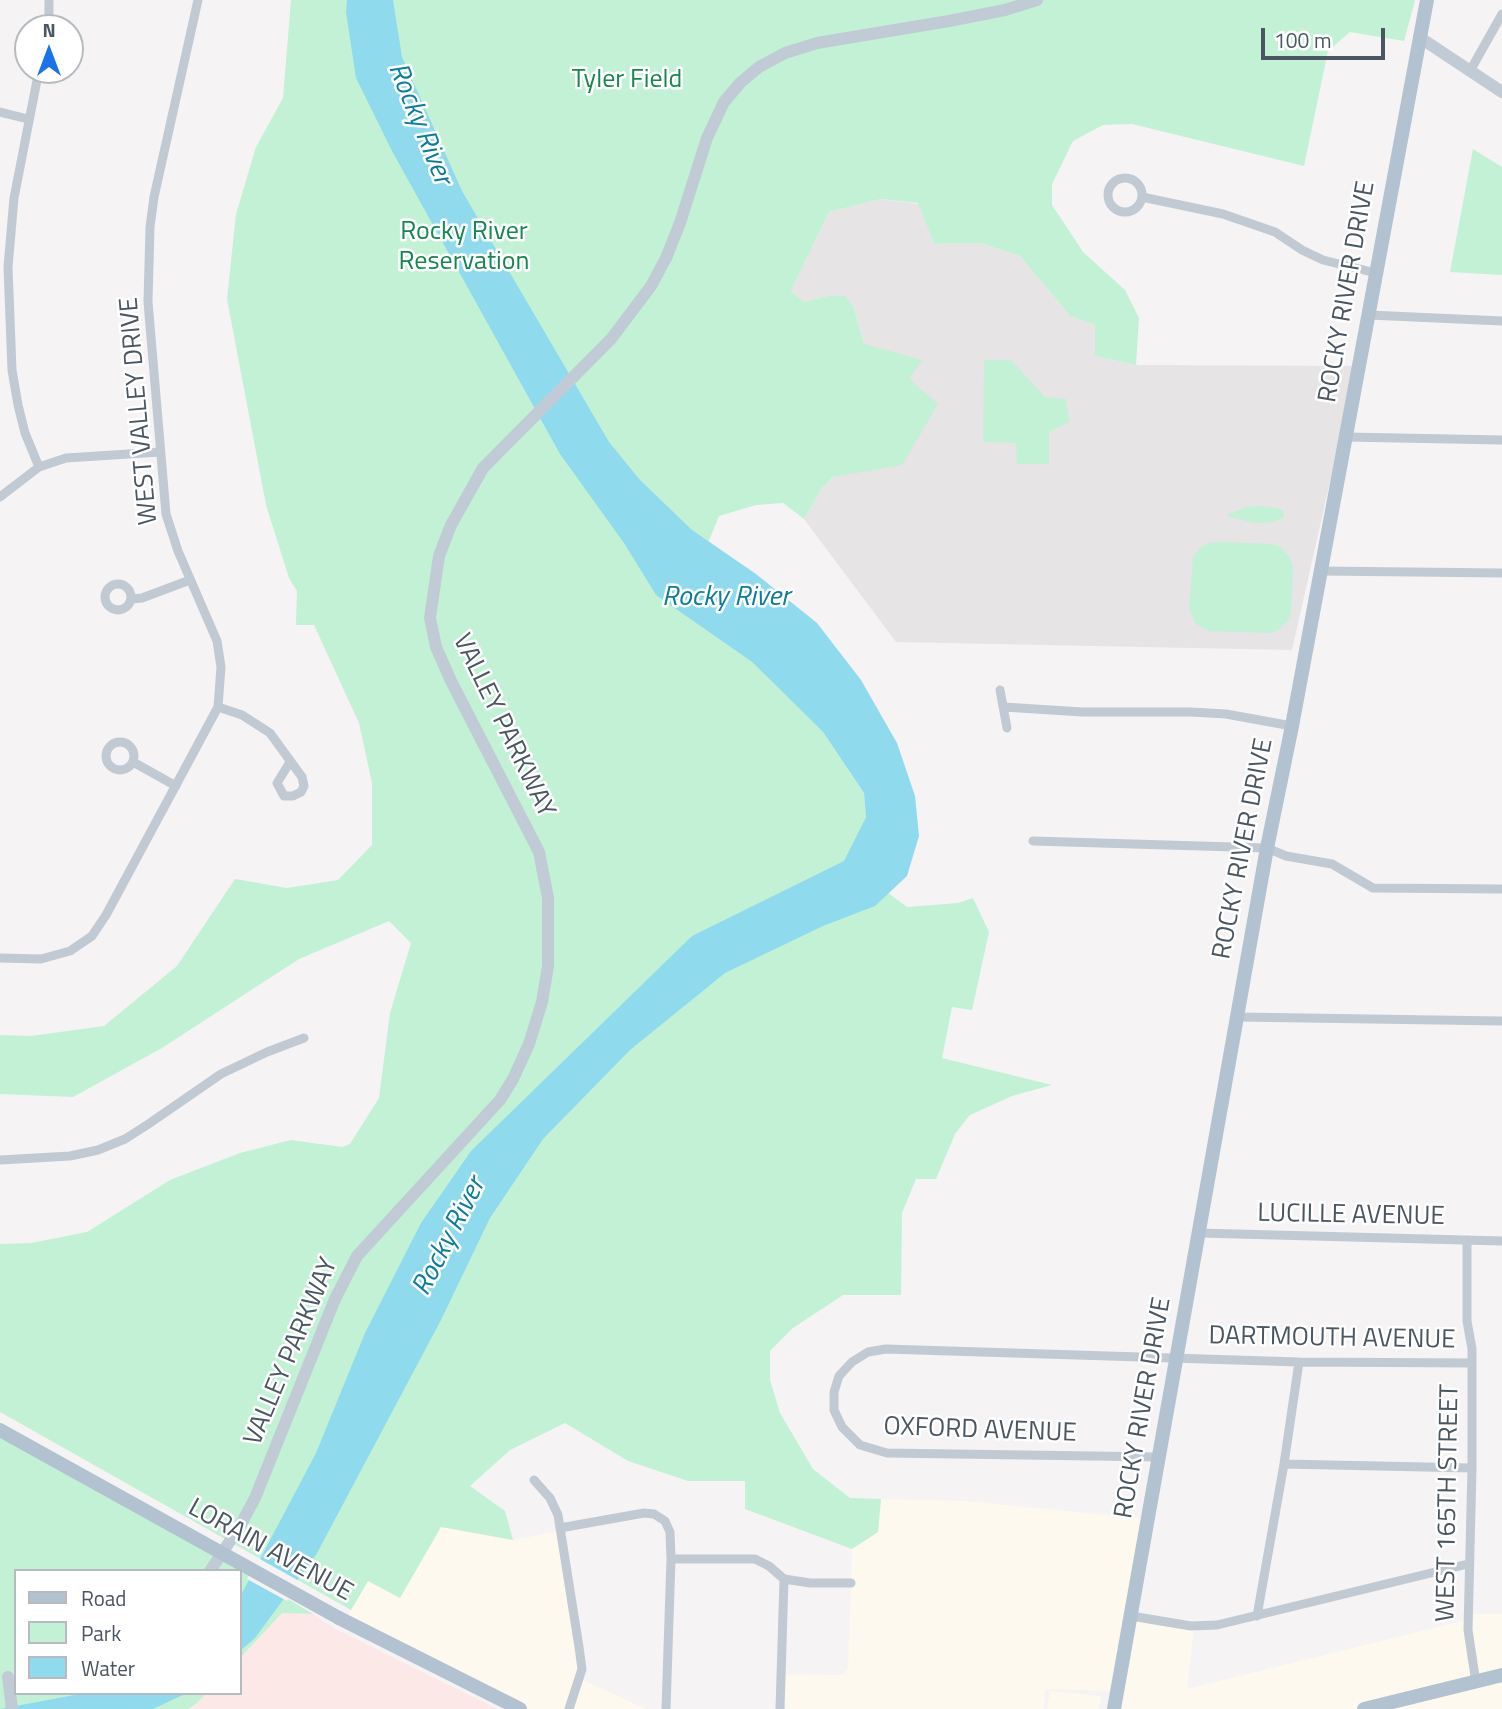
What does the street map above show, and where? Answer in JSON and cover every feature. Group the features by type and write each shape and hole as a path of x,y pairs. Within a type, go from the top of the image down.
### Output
{"main road":[{"name":"ROCKY RIVER DRIVE","path":"1114,1709 1161,1457 1266,848 1292,726 1427,0"},
{"name":"LORAIN AVENUE","path":"0,1430 339,1618 520,1709"},
{"path":"1364,1709 1502,1675"}],"street":[{"name":"WEST VALLEY DRIVE","path":"0,958 41,959 70,951 92,936 106,915 218,707 222,686 217,641 190,580 166,514 148,302 150,227 198,0"},
{"name":"VALLEY PARKWAY","path":"211,1569 255,1498 335,1299 357,1256 500,1100 529,1044 542,1002 548,966 548,898 538,852 451,681 436,647 430,618 439,556 451,525 483,468 596,355 651,286 671,246 707,138 724,102 741,82 759,67 785,53 817,43 949,21 1005,10 1037,0"},
{"path":"1470,71 1502,14"},
{"path":"1419,37 1502,92"},
{"path":"36,84 11,220 8,267 9,318 18,405 39,467"},
{"path":"0,112 28,119"},
{"path":"1142,197 1223,214 1275,232 1323,260 1376,273"},
{"path":"1369,315 1502,321"},
{"path":"1346,437 1502,440"},
{"path":"0,498 39,467 66,458 160,452"},
{"path":"1321,571 1502,573"},
{"path":"132,599 142,598 190,580"},
{"path":"1000,690 1007,728"},
{"path":"218,707 259,724 270,733 290,762"},
{"path":"1003,707 1082,712 1203,712 1292,726"},
{"path":"133,762 176,786"},
{"path":"1033,841 1266,848 1286,856 1332,864 1373,888 1502,889"},
{"path":"1238,1017 1502,1021"},
{"path":"0,1160 70,1156 116,1142 147,1125 221,1074 304,1038"},
{"name":"LUCILLE AVENUE","path":"1199,1233 1502,1241"},
{"name":"WEST 165TH STREET","path":"1467,1240 1467,1321 1472,1349 1468,1630 1476,1683"},
{"name":"DARTMOUTH AVENUE","path":"834,1392 839,1376 852,1362 868,1352 886,1349 1299,1362 1472,1363"},
{"path":"1257,1616 1299,1362"},
{"name":"OXFORD AVENUE","path":"834,1392 834,1410 842,1427 860,1445 887,1453 1161,1457"},
{"path":"1284,1464 1472,1468"},
{"path":"534,1480 550,1498 558,1515 582,1669 569,1709"},
{"path":"560,1528 644,1513 654,1514 665,1521 670,1532 671,1559 666,1709"},
{"path":"671,1559 755,1559 785,1579 810,1583 851,1583"},
{"path":"1131,1616 1191,1626 1217,1625 1468,1564"},
{"path":"780,1709 785,1579"},
{"path":"8,1676 12,1709"}],"shaded area":[{"path":"881,199 919,204 934,244 980,243 1020,256 1070,316 1095,325 1095,356 1136,365 1356,366 1292,650 896,642 804,519 822,488 857,454 864,344 854,308 828,296 804,302 791,291 829,212"},
{"path":"881,1499 965,1501 1149,1519 1118,1691 1045,1689 1044,1709 781,1709 782,1674 842,1675 848,1669 852,1549 878,1532"},
{"path":"441,1527 513,1540 559,1531 584,1670 583,1680 646,1709 523,1709 346,1619 368,1581 400,1597"},
{"path":"282,1613 313,1614 333,1628 497,1709 188,1709 205,1695 242,1695 242,1656"},
{"path":"1471,1614 1502,1614 1502,1709 1117,1709 1133,1619 1194,1629 1187,1689 1466,1620 1471,1635"},
{"path":"1050,1691 1101,1696 1099,1709 1047,1709"}],"green space":[{"name":"Rocky River Reservation","path":"291,0 1415,0 1404,41 1350,32 1328,51 1304,166 1132,124 1103,125 1073,141 1052,184 1052,205 1083,252 1125,290 1139,318 1136,365 1095,356 1095,325 1070,316 1020,256 980,243 934,244 918,203 881,199 829,212 791,291 804,302 828,296 845,296 854,308 864,344 922,360 909,379 938,404 902,465 833,477 822,488 804,519 783,503 756,505 719,516 680,611 752,662 823,732 864,793 866,817 845,861 907,907 958,903 973,898 989,932 972,1010 952,1007 942,1058 1052,1085 1012,1096 970,1115 955,1134 936,1179 916,1179 902,1213 901,1295 843,1295 793,1328 770,1351 770,1380 780,1413 813,1469 850,1498 881,1499 878,1532 852,1549 745,1509 745,1481 688,1481 628,1461 565,1423 510,1450 470,1486 505,1511 513,1540 441,1527 400,1598 368,1581 351,1610 0,1412 0,1244 31,1243 87,1232 170,1180 240,1153 291,1140 342,1147 350,1144 379,1098 390,1013 411,943 389,921 299,959 162,1048 73,1097 0,1094 0,1035 31,1036 104,1026 177,966 235,879 287,888 338,880 372,845 372,783 359,723 314,625 296,625 297,591 289,578 266,505 227,299 236,214 256,147 283,98"},
{"path":"1473,149 1502,167 1502,275 1450,272"},
{"path":"984,360 1011,360 1045,397 1066,399 1069,422 1049,432 1049,464 1017,464 1016,443 983,442"},
{"path":"1246,507 1280,509 1284,518 1268,523 1256,523 1227,515"},
{"path":"1220,542 1271,544 1279,546 1290,557 1293,567 1291,612 1288,621 1278,630 1272,633 1208,631 1195,623 1189,608 1193,557 1201,547"},
{"path":"0,1425 238,1569 14,1569 14,1695 205,1695 188,1709 0,1709"},
{"path":"242,1571 313,1614 282,1613 242,1656"}],"water":[{"name":"Rocky River","path":"347,0 393,0 402,57 462,191 609,442 640,480 692,530 756,574 817,623 861,680 897,743 915,796 919,836 907,876 875,906 823,926 725,973 630,1050 543,1139 490,1218 441,1320 316,1555 255,1638 242,1649 242,1593 316,1453 365,1333 421,1223 471,1151 692,936 844,861 866,817 864,793 823,732 752,662 656,595 624,543 560,454 392,151 356,78 346,12"},
{"path":"74,1695 183,1695 153,1709 0,1709"}],"pier":[{"path":"258,1558 301,1582 287,1601 247,1579"}],"park label":[{"name":"Tyler Field","path":"627,81"}]}
